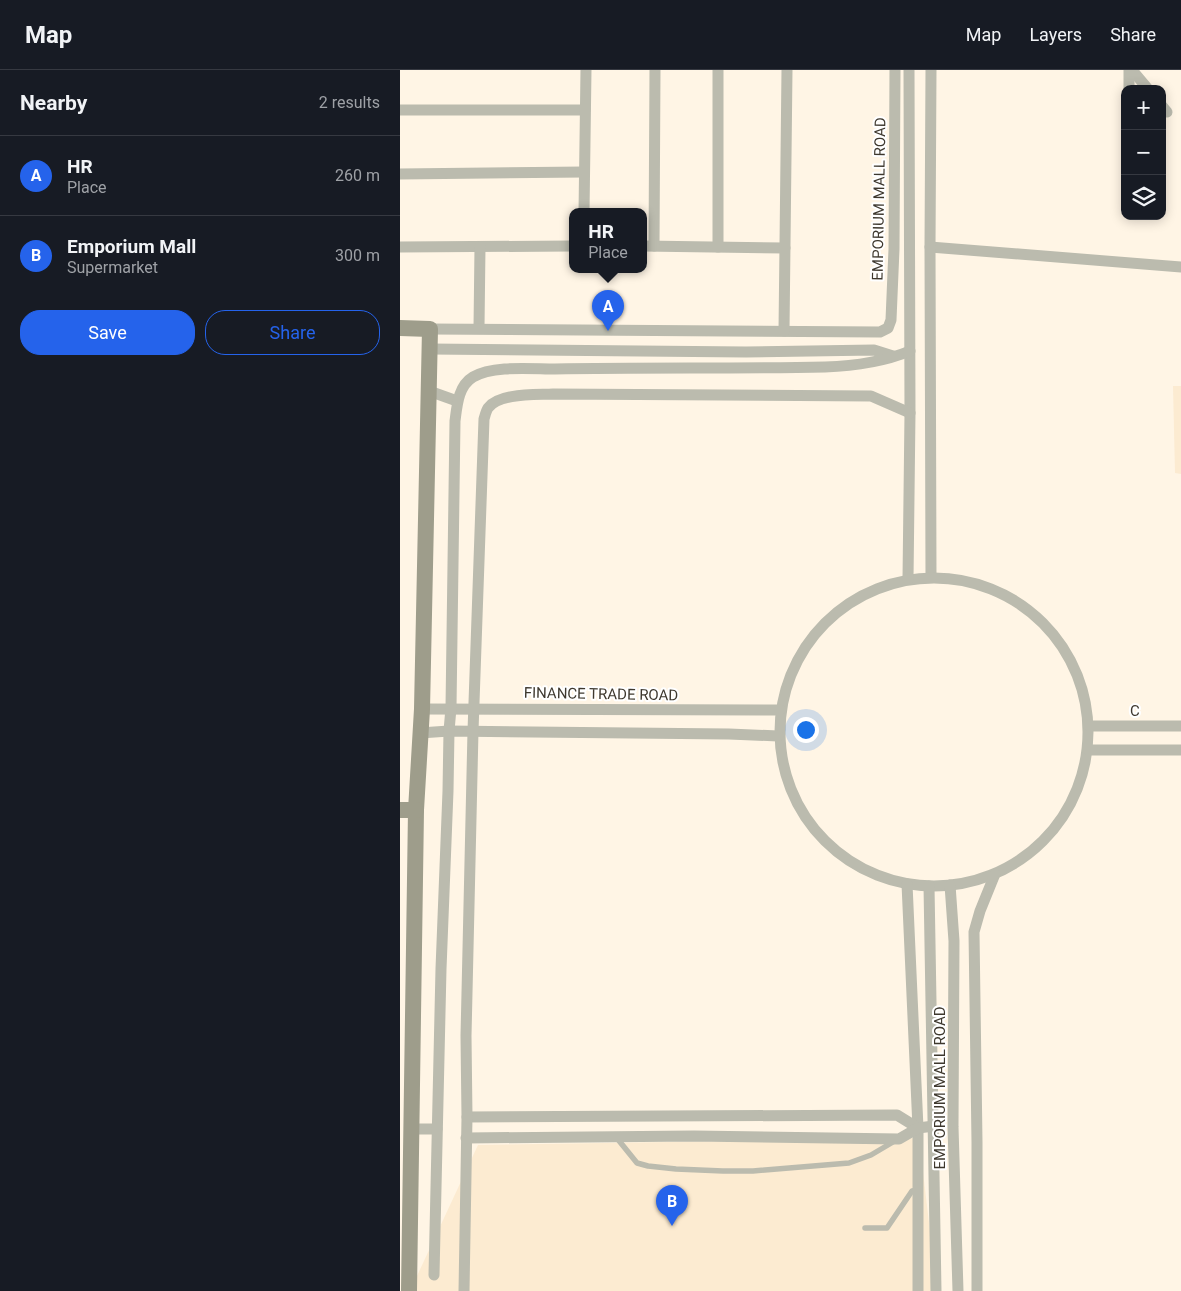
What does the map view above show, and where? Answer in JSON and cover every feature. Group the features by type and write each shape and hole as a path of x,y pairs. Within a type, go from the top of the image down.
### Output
{"street":[{"path":"584,208 586,70"},
{"path":"654,70 649,246 785,248"},
{"path":"718,70 718,247"},
{"path":"400,328 784,331 787,70"},
{"name":"EMPORIUM MALL ROAD","path":"784,331 880,332 888,328 891,320 894,249 895,70"},
{"path":"908,579 910,413 909,70"},
{"path":"931,577 930,247 932,70"},
{"path":"1129,85 1131,70"},
{"path":"1131,70 1144,85"},
{"path":"400,110 585,110"},
{"path":"400,174 584,172"},
{"path":"400,247 569,246"},
{"path":"479,328 480,247"},
{"path":"930,247 1181,267"},
{"path":"409,1291 411,1129 408,810 422,709 430,329"},
{"path":"430,349 746,352 874,350 894,357"},
{"path":"434,1275 441,969 451,708 457,401 462,390 471,378 485,372 502,370 856,366 910,351"},
{"path":"428,391 457,401"},
{"path":"464,1291 467,1117 466,1036 473,731 484,419 487,409 494,402 508,397 553,394 871,396 910,413"},
{"path":"931,577 971,581 1008,596 1040,619 1066,650 1082,686 1089,726 1088,750 1078,789 1058,824 1030,853 995,874 950,886 907,884 873,874 842,857 816,833 796,804 784,771 778,736 780,710 790,672 810,638 837,610 871,590 908,579 931,577"},
{"name":"FINANCE TRADE ROAD","path":"422,709 780,710"},
{"name":"C","path":"1089,726 1181,726"},
{"path":"420,733 473,731 778,736"},
{"path":"1088,750 1181,750"},
{"path":"977,1291 974,932 980,911 995,874"},
{"path":"907,884 918,1128 918,1291"},
{"path":"929,886 936,1291"},
{"name":"EMPORIUM MALL ROAD","path":"950,886 954,941 953,1128 958,1291"},
{"path":"467,1117 897,1115 918,1128"},
{"path":"466,1138 704,1136 899,1139 918,1128 934,1126"},
{"path":"411,1129 437,1130"}],"lane":[{"path":"616,1137 637,1163 676,1169 723,1171 753,1171 849,1163 870,1155 899,1139"},
{"path":"866,1228 887,1228 912,1191 919,1190"}],"shaded area":[{"path":"1173,386 1181,386 1181,474 1175,473"},
{"path":"919,1138 937,1291 410,1291 478,1145"}],"place":[{"name":"HR","path":"608,331"},
{"name":"Emporium Mall","path":"672,1226"}]}
